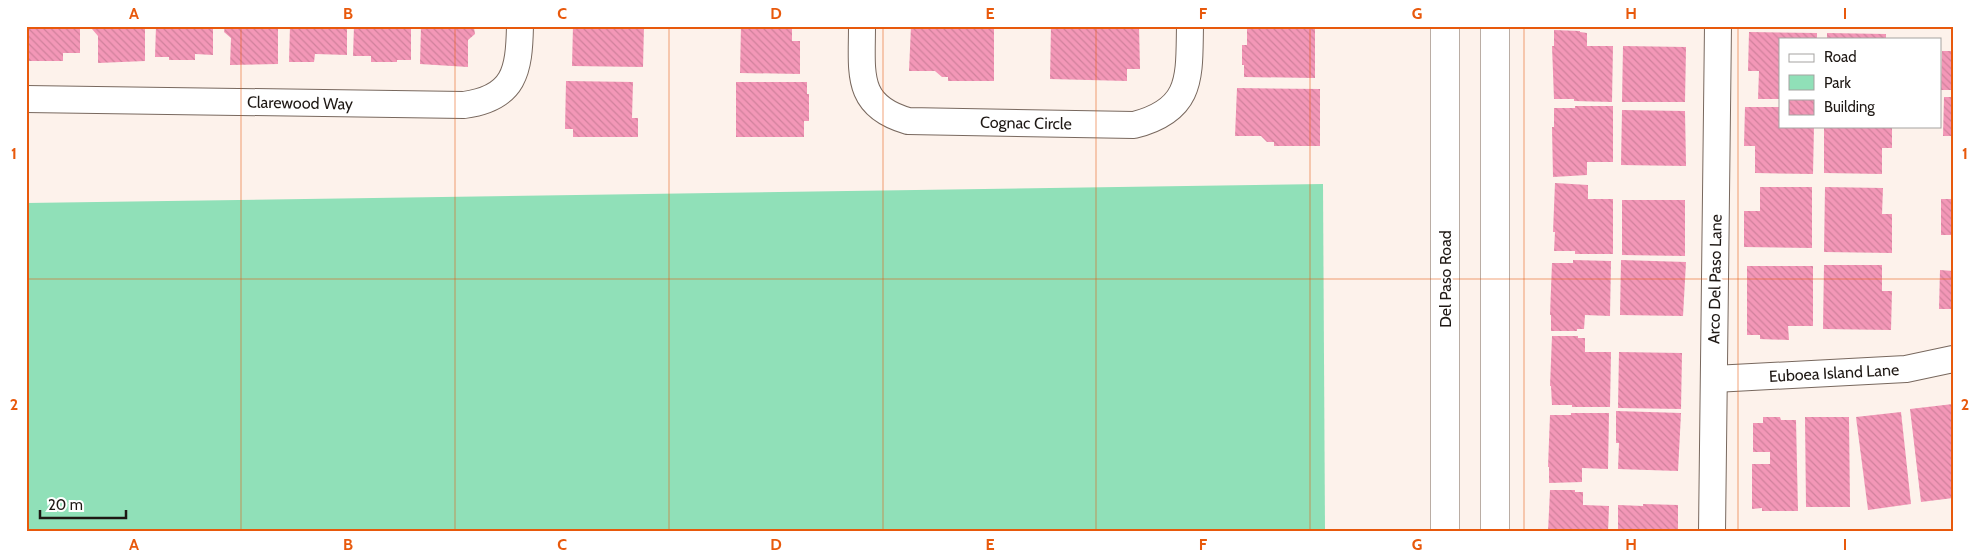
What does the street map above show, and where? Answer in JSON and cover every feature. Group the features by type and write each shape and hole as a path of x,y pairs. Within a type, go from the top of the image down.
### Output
{"street":[{"name":"Clarewood Way","path":"26,99 464,105 481,103 498,94 512,78 520,57 520,26"},
{"name":"Cognac Circle","path":"862,26 862,80 871,100 890,116 908,121 1134,125 1148,121 1168,111 1184,93 1189,69 1190,26"},
{"name":"Del Paso Road","path":"1444,26 1445,532"},
{"path":"1495,26 1495,532"},
{"name":"Arco Del Paso Lane","path":"1712,532 1718,26"},
{"name":"Euboea Island Lane","path":"1714,379 1906,369 1953,359"}],"green space":[{"path":"1323,184 1325,532 26,532 26,203"}],"building":[{"path":"26,26 80,26 80,53 63,53 63,61 26,61"},
{"path":"92,26 145,26 145,61 98,63 98,36 92,29"},
{"path":"156,26 213,26 213,55 195,54 195,60 169,60 169,57 155,57"},
{"path":"225,26 278,26 278,64 230,65 231,38 224,32"},
{"path":"290,26 347,26 347,55 315,54 314,62 289,62"},
{"path":"354,26 411,26 411,60 371,62 371,56 353,56"},
{"path":"421,26 478,26 478,28 474,28 475,34 468,40 468,67 420,64"},
{"path":"573,26 644,26 643,67 572,66"},
{"path":"741,26 792,26 792,41 800,41 800,74 740,73"},
{"path":"911,26 994,26 994,81 948,81 948,77 942,77 935,71 909,71"},
{"path":"1051,26 1139,26 1140,69 1127,69 1127,81 1050,79"},
{"path":"1247,26 1315,26 1315,78 1244,77 1242,45 1247,45"},
{"path":"1554,30 1587,33 1587,46 1613,46 1612,102 1554,99 1552,46 1554,46"},
{"path":"1749,32 1817,33 1817,38 1779,38 1779,99 1758,99 1759,71 1748,71"},
{"path":"1827,33 1886,34 1886,38 1827,38"},
{"path":"1623,46 1686,47 1685,102 1622,102"},
{"path":"1942,51 1953,51 1953,90 1942,90"},
{"path":"566,81 633,82 632,118 638,118 638,137 573,137 573,129 565,129"},
{"path":"736,82 807,82 809,121 804,121 804,137 736,137"},
{"path":"1237,88 1320,89 1320,146 1274,146 1274,142 1267,142 1261,136 1235,136"},
{"path":"1944,97 1953,97 1953,136 1943,136"},
{"path":"1575,106 1613,106 1613,162 1587,162 1587,175 1553,177 1552,127 1554,127 1554,108 1575,108"},
{"path":"1745,107 1779,107 1779,128 1814,128 1813,174 1755,173 1755,146 1744,146"},
{"path":"1622,110 1685,111 1686,166 1621,165"},
{"path":"1824,128 1892,128 1892,148 1882,148 1882,174 1824,173"},
{"path":"1555,183 1588,185 1588,199 1613,199 1613,254 1575,254 1575,251 1554,251"},
{"path":"1760,187 1812,187 1812,248 1744,247 1744,211 1760,211"},
{"path":"1825,187 1883,188 1882,214 1892,214 1892,253 1824,252"},
{"path":"1941,199 1953,199 1953,235 1941,235"},
{"path":"1622,200 1685,200 1685,256 1622,255"},
{"path":"1573,260 1611,261 1610,316 1585,315 1584,329 1577,329 1577,331 1551,331 1552,263 1573,263"},
{"path":"1621,260 1686,262 1683,316 1620,315"},
{"path":"1824,265 1882,265 1882,291 1892,291 1891,330 1823,329"},
{"path":"1747,266 1813,266 1813,326 1788,326 1789,340 1760,339 1760,335 1747,335"},
{"path":"1940,270 1953,271 1953,309 1939,309"},
{"path":"1552,336 1578,336 1578,338 1585,338 1585,352 1611,352 1610,407 1552,405 1550,386"},
{"path":"1619,352 1682,353 1681,409 1618,408"},
{"path":"1953,404 1953,498 1921,502 1910,409"},
{"path":"1616,411 1681,413 1678,471 1618,469 1619,443 1616,443"},
{"path":"1901,412 1911,504 1868,510 1856,417"},
{"path":"1571,413 1609,413 1608,469 1582,468 1582,482 1549,483 1550,415 1571,415"},
{"path":"1763,417 1780,417 1781,420 1796,420 1798,511 1762,511 1762,508 1752,509 1752,464 1770,464 1770,452 1753,452 1753,423 1763,423"},
{"path":"1805,417 1849,417 1850,507 1806,507"},
{"path":"1550,490 1575,490 1575,492 1583,492 1583,505 1609,506 1608,532 1548,532"},
{"path":"1643,504 1678,505 1678,532 1618,532 1618,505 1643,506"}]}
